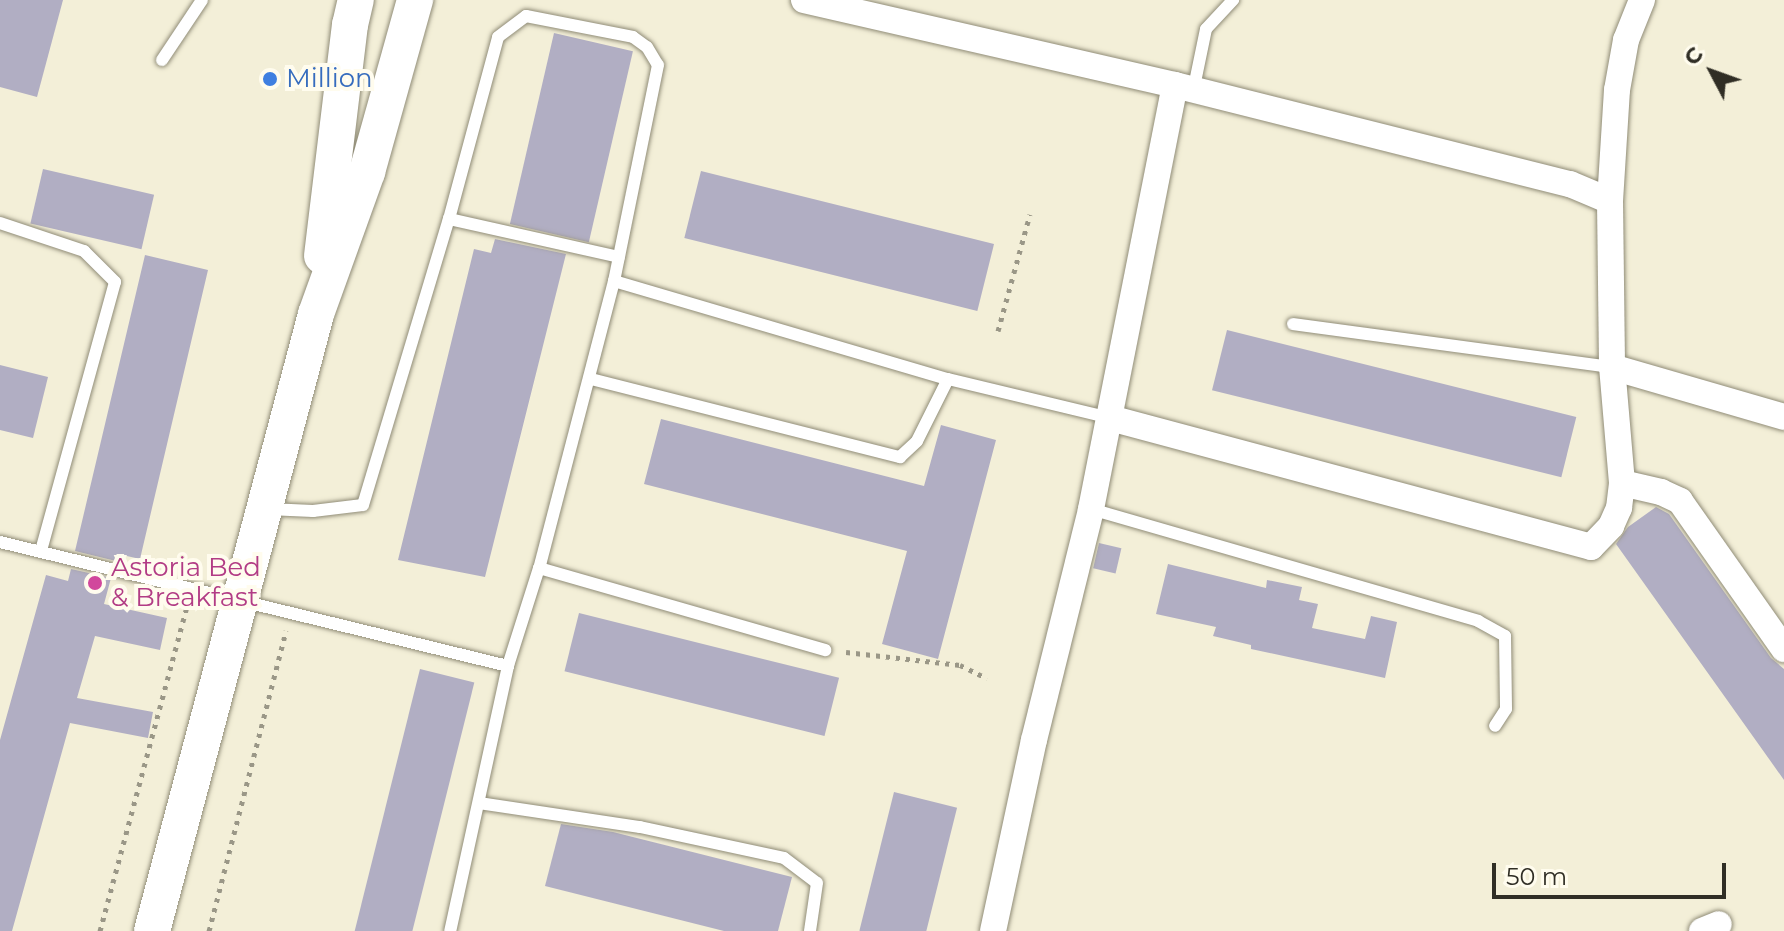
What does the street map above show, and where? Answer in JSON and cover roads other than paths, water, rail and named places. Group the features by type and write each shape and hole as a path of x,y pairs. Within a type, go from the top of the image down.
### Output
{"main road":[{"path":"316,314 350,25 356,0"},
{"path":"152,931 316,314 367,172 415,0"}],"street":[{"path":"804,0 1184,86 1344,130 1570,184 1610,201"},
{"path":"1110,418 1591,547 1611,526 1619,508 1622,483 1612,367 1610,201 1617,90 1626,40 1642,0"},
{"path":"993,931 1034,740 1091,509 1184,86"},
{"path":"1612,367 1784,417"},
{"path":"1622,483 1661,492 1680,501 1784,649"}],"lane":[{"path":"162,60 202,0"},
{"path":"1184,86 1206,29 1233,0"},
{"path":"265,509 313,511 363,505 449,219 498,37 526,16 633,37 647,47 658,65 614,281 591,379 539,568 508,666 450,931"},
{"path":"449,219 619,257"},
{"path":"0,223 84,251 115,282 41,550"},
{"path":"614,281 948,379 1110,418"},
{"path":"1293,324 1612,367"},
{"path":"591,379 900,457 917,441 948,379"},
{"path":"1091,509 1478,621 1505,636 1506,709 1495,726"},
{"path":"0,542 508,666"},
{"path":"539,568 825,650"},
{"path":"479,803 640,827 784,858 817,883 810,931"}],"place":[{"name":"Million","path":"270,79"},
{"name":"Astoria Bed & Breakfast","path":"95,583"}]}
